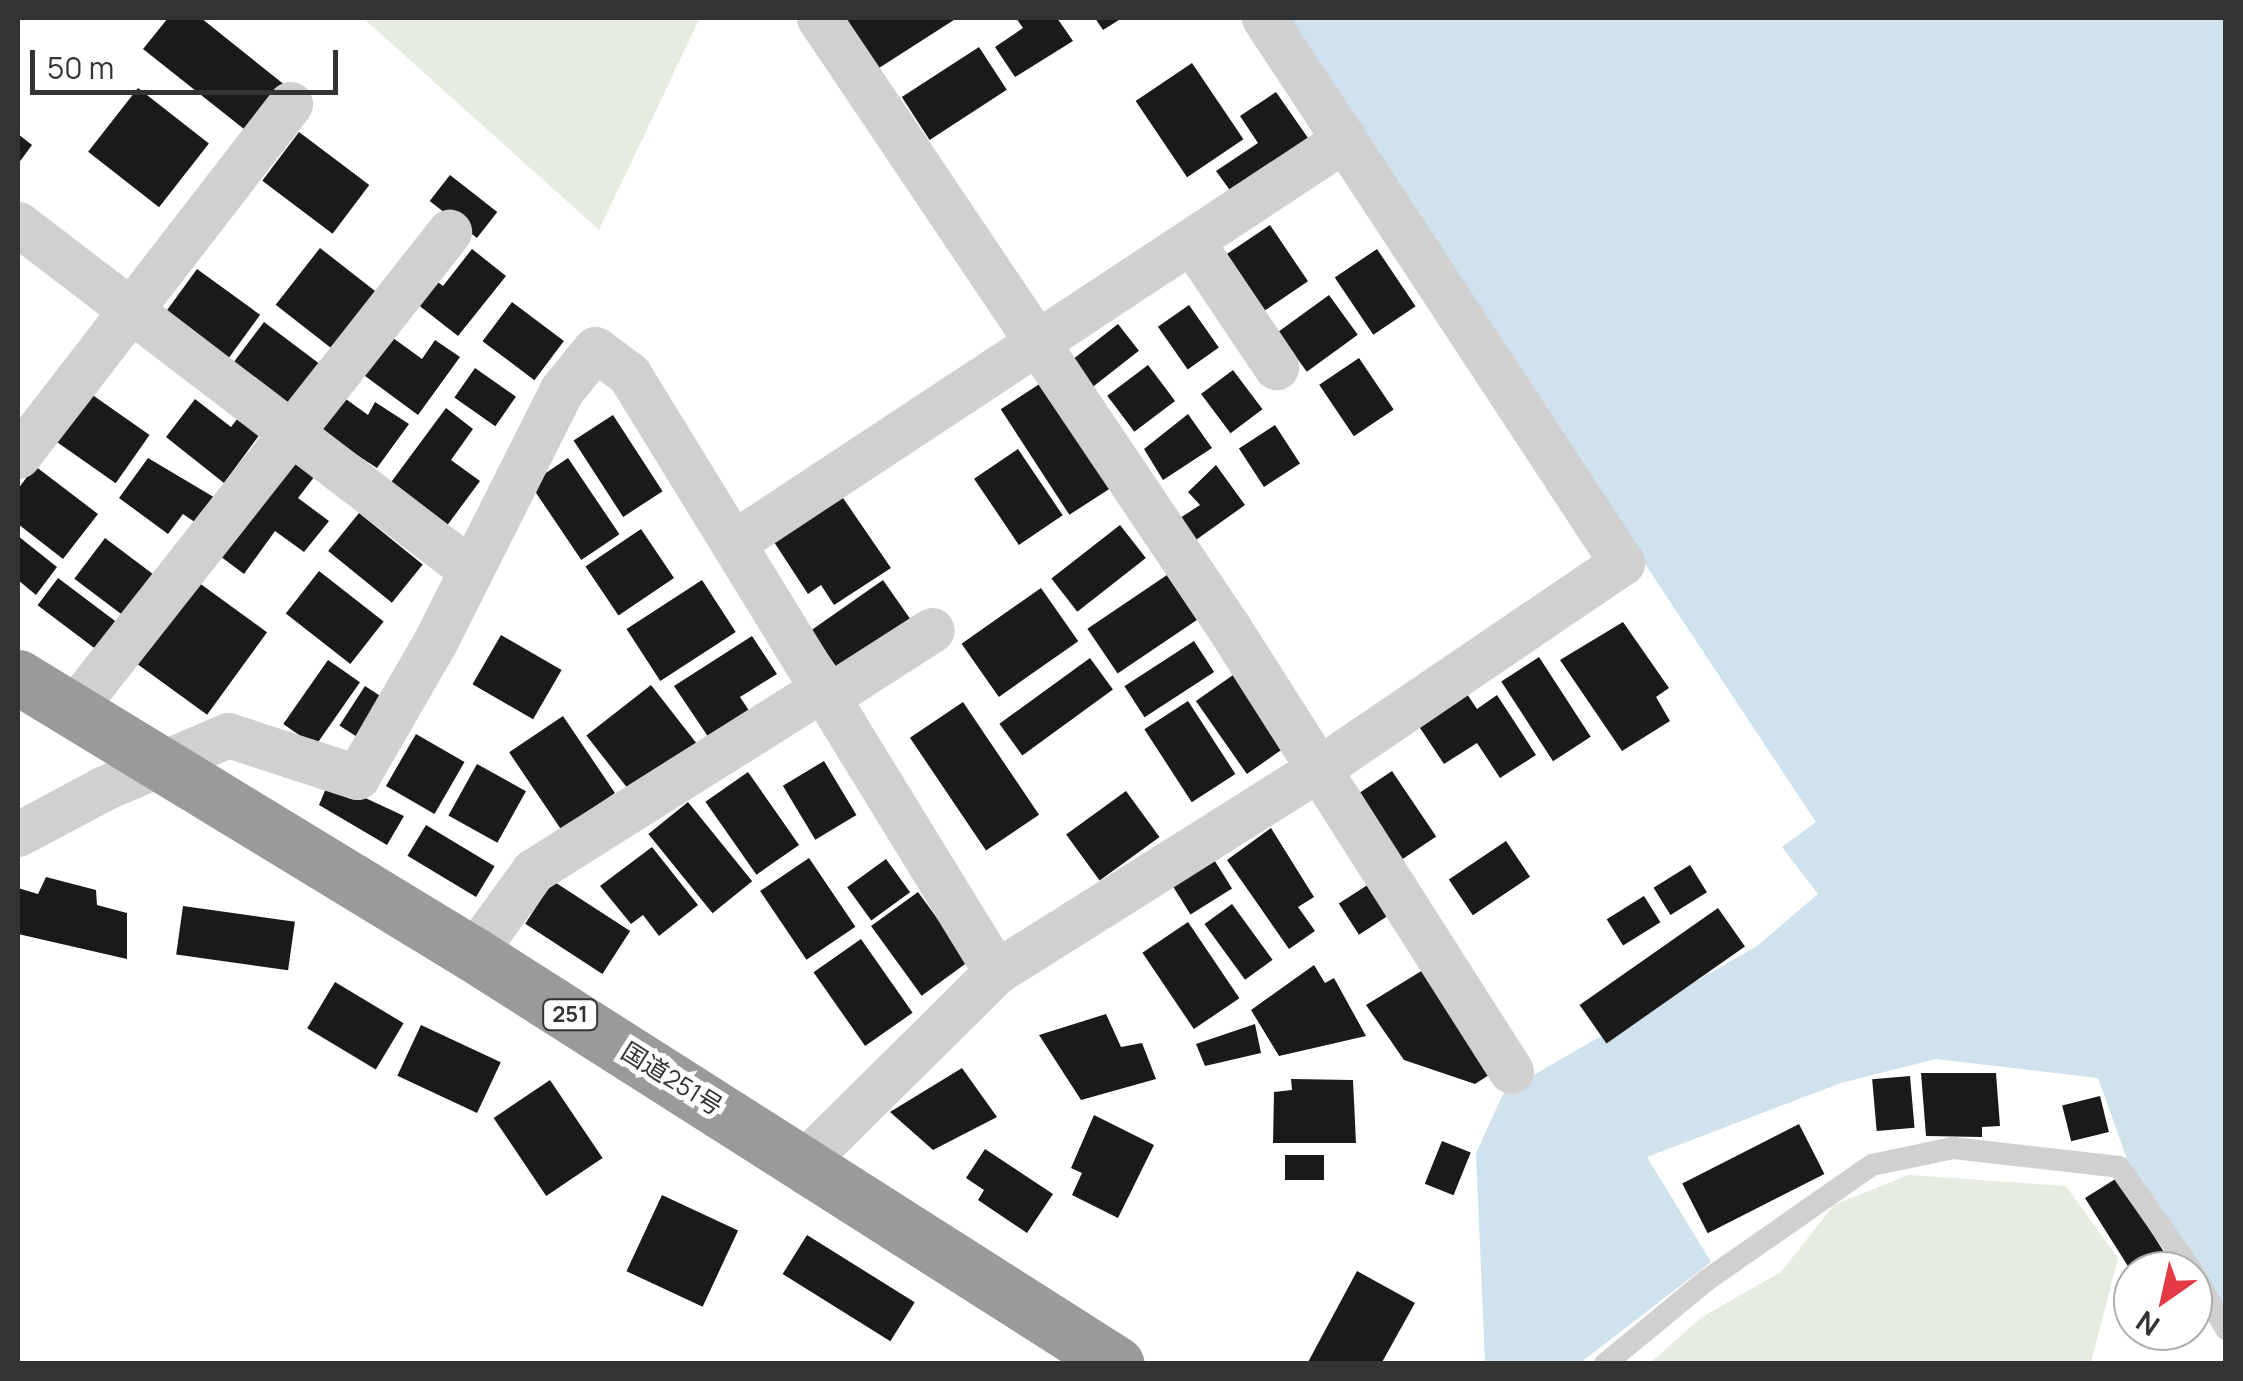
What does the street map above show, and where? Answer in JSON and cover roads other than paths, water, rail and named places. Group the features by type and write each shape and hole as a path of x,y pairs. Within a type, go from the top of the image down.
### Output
{"highway":[{"name":"国道251号","path":"18,677 473,954 1118,1364"}],"street":[{"path":"819,18 1040,344 1511,1071"},
{"path":"804,1162 996,972 1317,770 1622,563 1264,18"},
{"path":"18,456 290,104"},
{"path":"733,543 1344,140"},
{"path":"18,224 467,567"},
{"path":"72,710 449,232"},
{"path":"1192,242 1276,366"},
{"path":"18,834 160,762 228,735 357,777 435,642 467,567 561,390 595,349 628,374 996,972"},
{"path":"473,954 533,871 932,630"}],"lane":[{"path":"1604,1364 1708,1280 1872,1164 1952,1148 2119,1167 2177,1251"},
{"path":"2213,1307 2226,1329"}],"water":[{"path":"1283,18 2225,18 2225,1318 2213,1299 2213,1251 2184,1251 2127,1159 2098,1078 1936,1059 1841,1083 1647,1157 1711,1262 1580,1363 1485,1363 1476,1153 1504,1092 1757,946 1818,894 1782,847 1816,822"}]}
